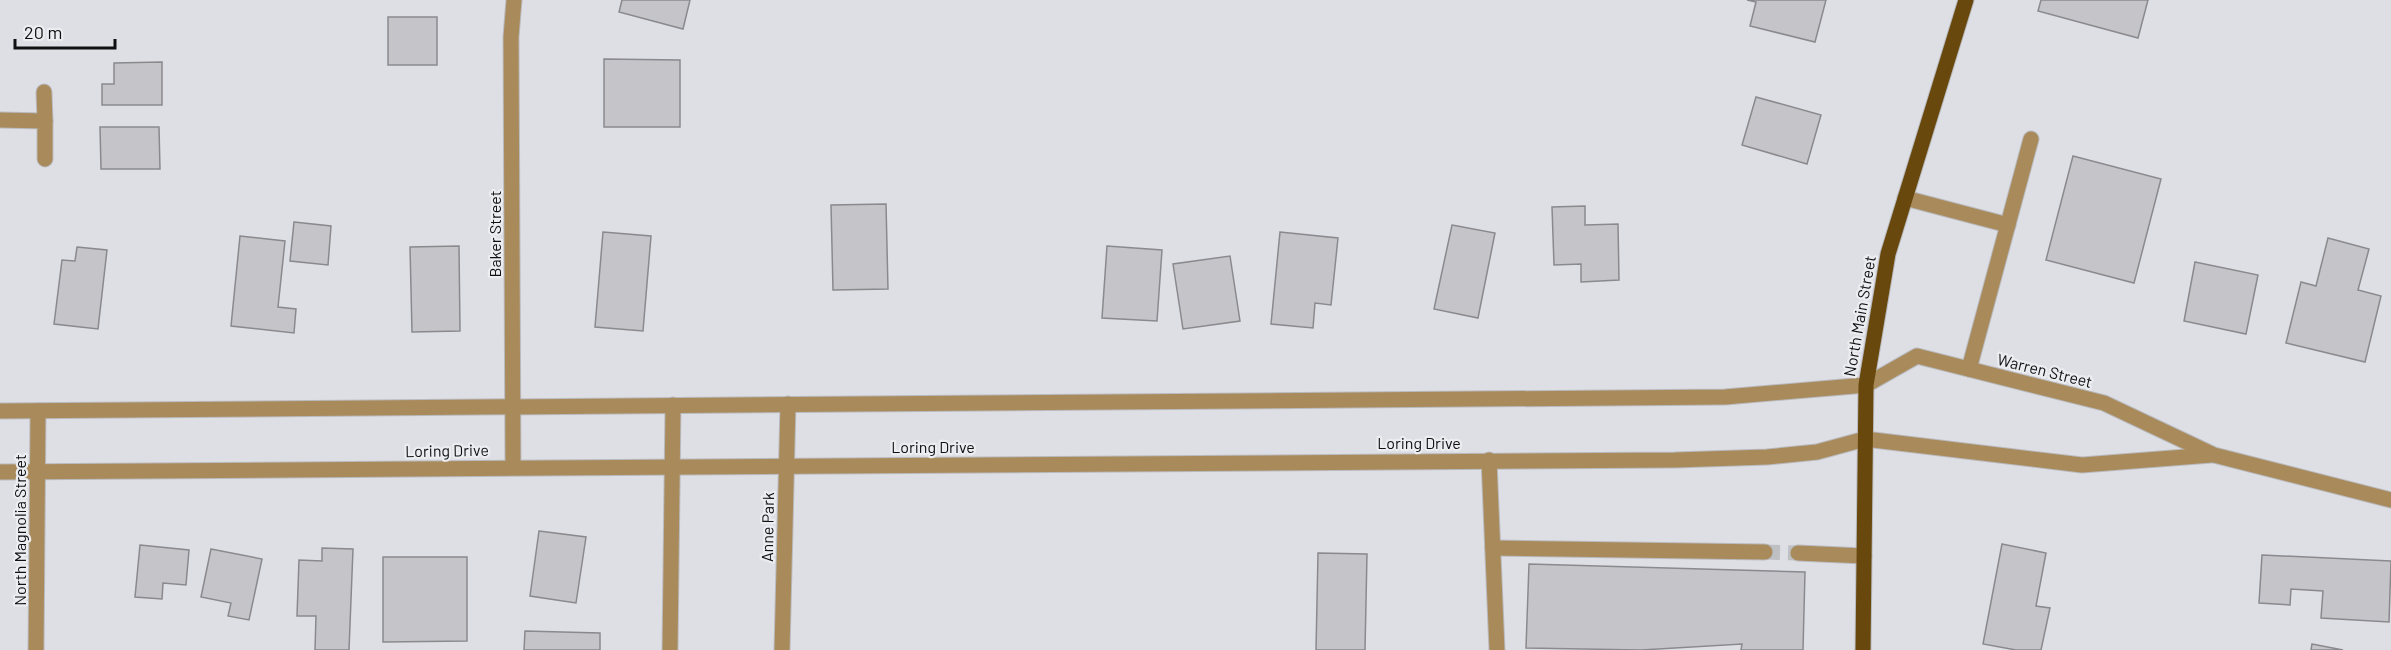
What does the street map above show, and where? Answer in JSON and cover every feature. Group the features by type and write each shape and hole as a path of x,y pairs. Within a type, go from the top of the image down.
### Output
{"main road":[{"name":"North Main Street","path":"1863,650 1866,385 1888,254 1966,0"}],"street":[{"name":"Baker Street","path":"513,467 511,37 514,0"},
{"path":"45,93 45,159"},
{"path":"0,120 45,121"},
{"path":"1969,369 2031,140"},
{"path":"1905,198 2008,225"},
{"name":"Warren Street","path":"1866,385 1917,356 2104,403 2214,455 2391,500"},
{"path":"0,411 1725,397 1866,385"},
{"name":"Anne Park","path":"782,650 788,404"},
{"path":"670,650 673,405"},
{"name":"North Magnolia Street","path":"36,650 38,411"},
{"name":"Warren Street","path":"1865,439 2082,465 2214,455"},
{"name":"Loring Drive","path":"0,472 1675,460 1767,457 1817,452 1865,439"},
{"path":"1488,460 1497,650"},
{"path":"1492,548 1765,552"},
{"path":"1798,553 1864,556"}],"building":[{"path":"622,0 690,0 683,29 619,12"},
{"path":"1747,0 1826,0 1815,42 1750,26 1756,2"},
{"path":"2041,0 2148,0 2138,38 2038,11"},
{"path":"388,17 437,17 437,65 388,65"},
{"path":"604,59 680,60 680,127 604,127"},
{"path":"162,62 162,105 102,105 102,84 114,84 114,63"},
{"path":"1756,97 1821,115 1807,164 1742,145"},
{"path":"100,127 159,127 160,169 101,169"},
{"path":"2073,156 2161,179 2134,283 2046,260"},
{"path":"886,204 888,289 833,290 831,205"},
{"path":"1585,206 1585,225 1618,224 1619,280 1581,282 1581,264 1554,265 1552,207"},
{"path":"294,222 331,226 328,265 290,261"},
{"path":"1452,225 1495,233 1478,318 1434,309"},
{"path":"603,232 651,236 643,331 595,327"},
{"path":"1280,232 1338,238 1331,305 1315,303 1313,328 1271,324"},
{"path":"240,236 285,241 278,307 296,309 294,333 231,326"},
{"path":"2328,238 2369,249 2358,290 2381,296 2365,362 2286,343 2301,282 2316,286"},
{"path":"459,246 460,331 412,332 410,247"},
{"path":"1107,246 1162,250 1157,321 1102,318"},
{"path":"77,247 107,250 98,329 54,324 62,260 75,261"},
{"path":"1230,256 1240,321 1183,329 1173,264"},
{"path":"2195,262 2258,275 2246,334 2184,321"},
{"path":"539,531 586,537 576,603 530,596"},
{"path":"2002,544 2046,553 2036,606 2050,608 2041,650 2016,650 1983,644"},
{"path":"140,545 189,550 186,585 163,583 162,599 135,597"},
{"path":"322,548 353,549 349,650 315,650 316,616 297,616 299,560 322,561"},
{"path":"211,549 262,559 249,620 228,616 231,603 201,597"},
{"path":"1318,553 1367,554 1365,650 1316,650"},
{"path":"2262,555 2391,561 2389,622 2321,618 2323,591 2291,589 2290,605 2259,603"},
{"path":"383,557 467,557 467,641 383,642"},
{"path":"1529,564 1805,572 1803,650 1741,650 1742,644 1641,650 1526,648"},
{"path":"525,631 600,633 600,650 524,650"},
{"path":"2312,644 2343,650 2311,650"}],"tunnel":[{"path":"1765,552 1798,553"}]}
